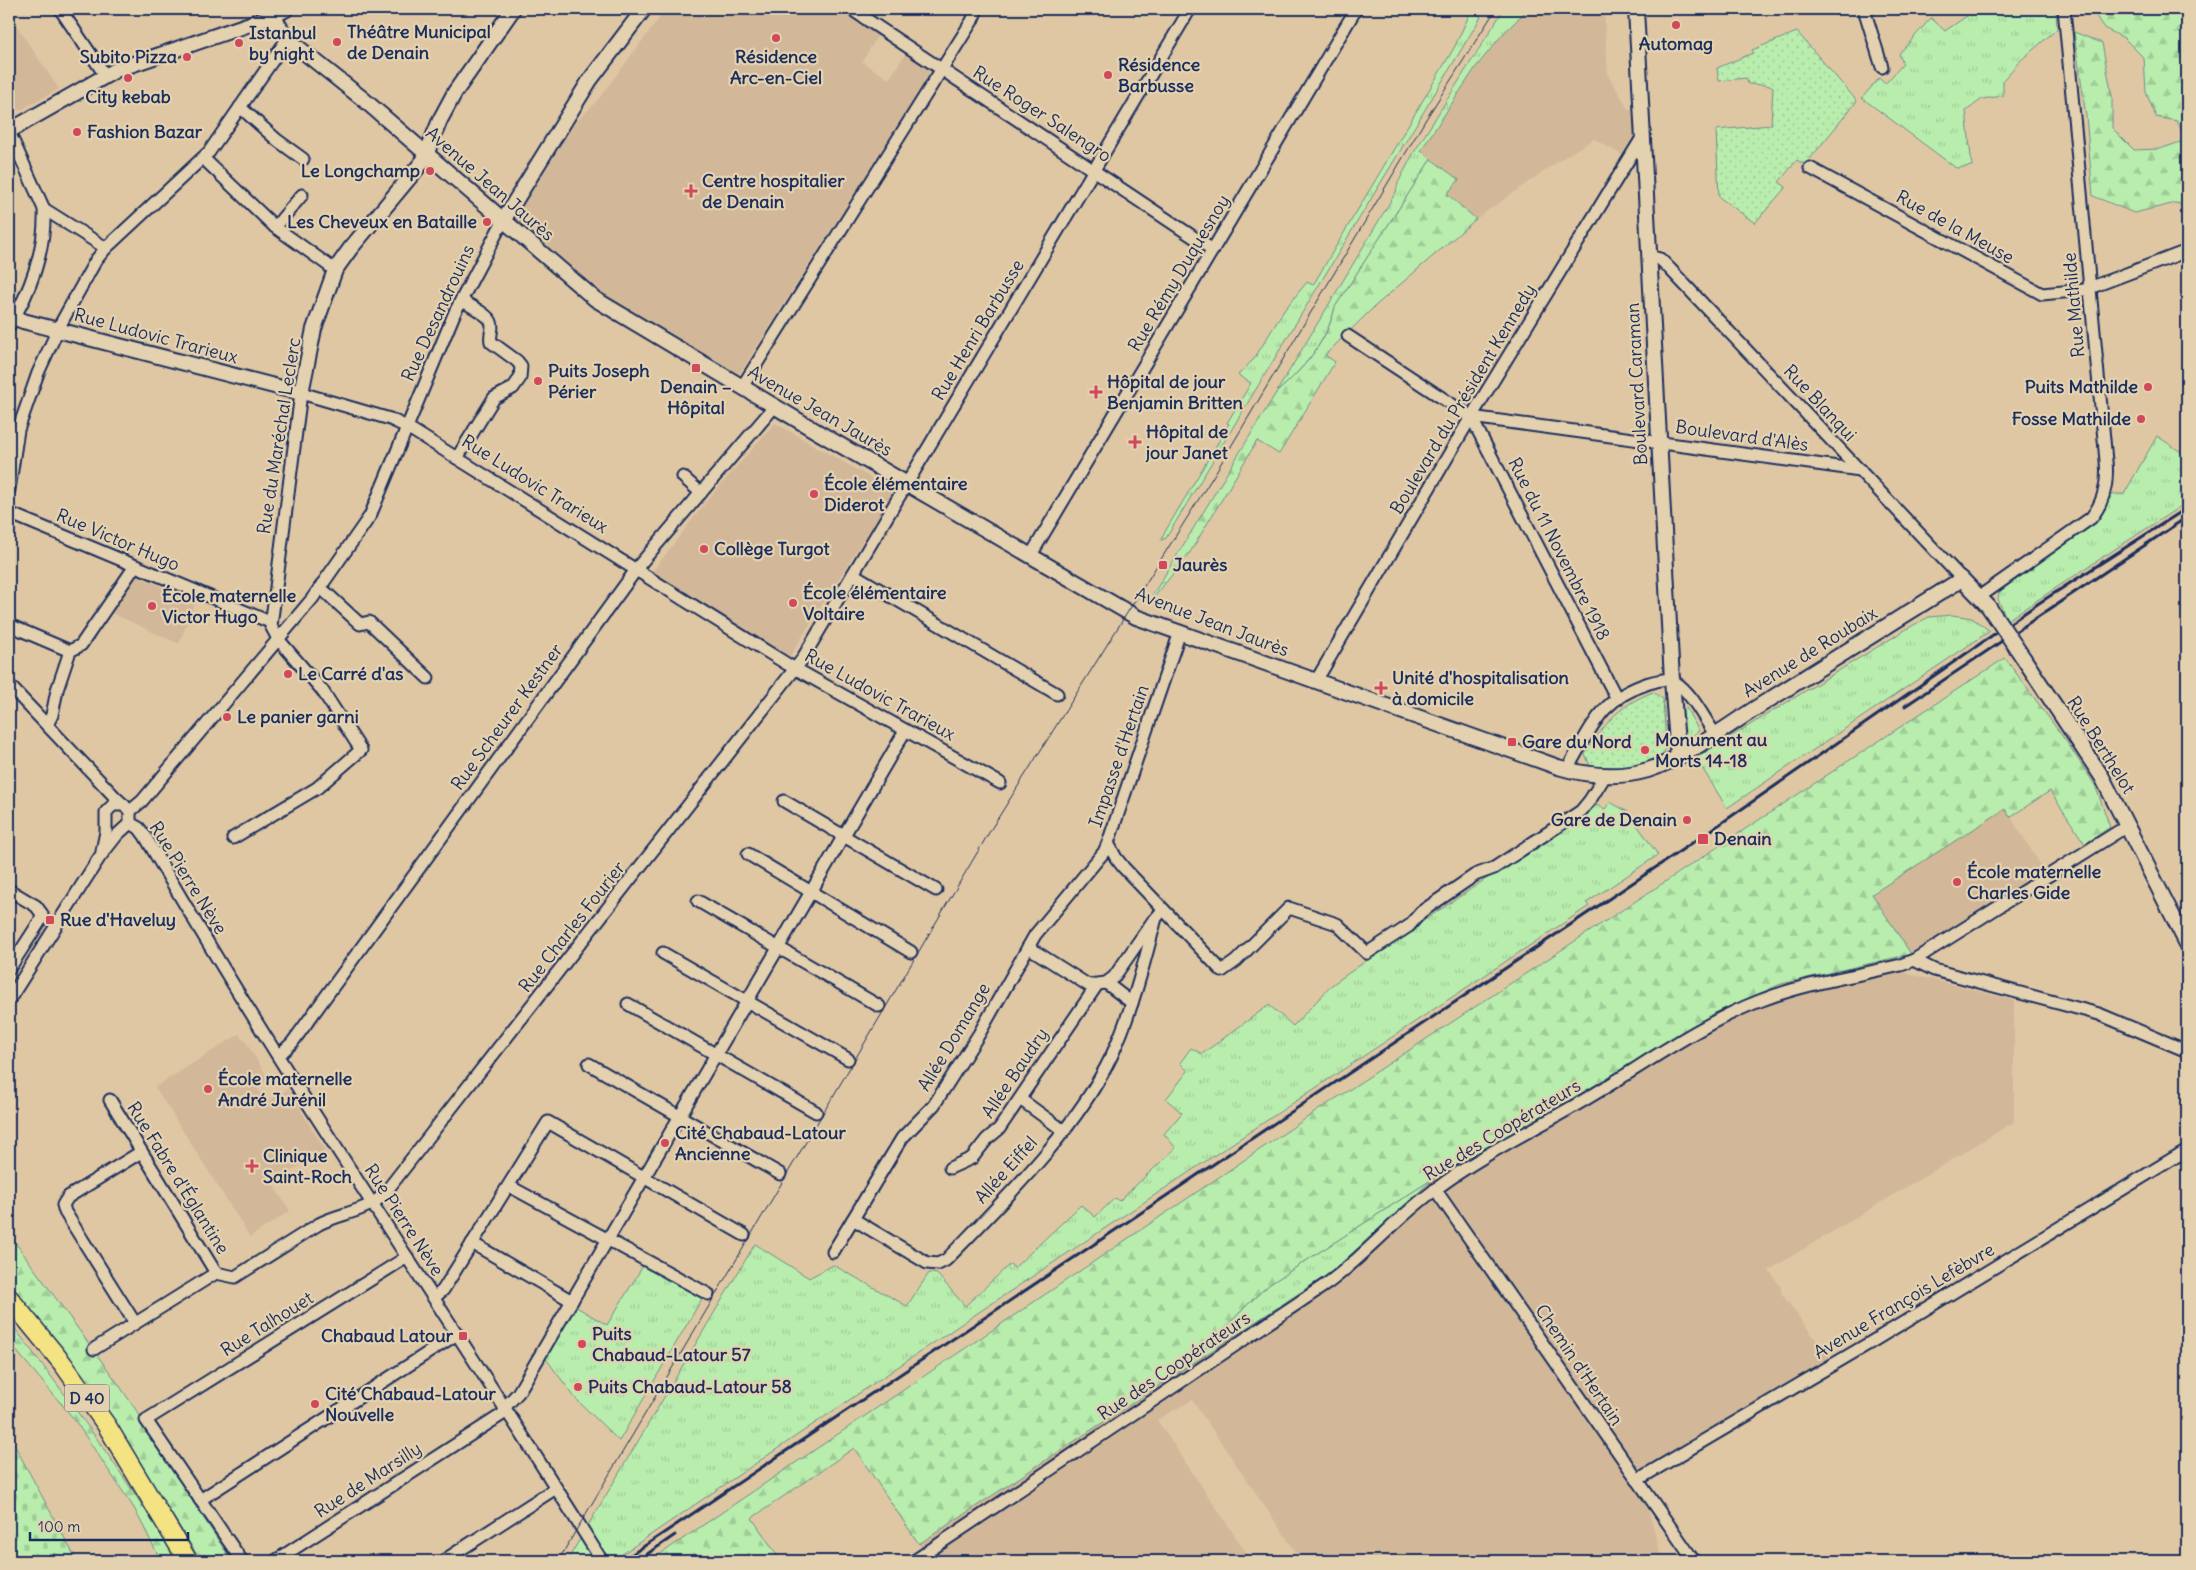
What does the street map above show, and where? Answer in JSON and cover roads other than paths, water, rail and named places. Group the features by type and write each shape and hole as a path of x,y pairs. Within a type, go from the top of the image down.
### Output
{"main road":[{"name":"D 40","path":"9,1298 57,1357 98,1413 123,1450 154,1506 188,1561"},
{"name":"D 40","path":"9,1312 85,1408 154,1506"}],"street":[{"path":"60,9 106,75"},
{"path":"10,320 37,264 44,225 44,209 9,132 106,75 273,16 286,9"},
{"name":"Rue du Maréchal Leclerc","path":"270,622 301,393 314,329 335,270 428,155 440,120 455,92 513,9"},
{"name":"Rue Desandrouins","path":"278,639 320,588 370,516 461,300 504,219 590,80 644,9"},
{"name":"Rue Roger Salengro","path":"850,9 1094,169 1213,250"},
{"path":"742,387 978,9"},
{"name":"Rue Henri Barbusse","path":"796,669 1190,9"},
{"name":"Rue Rémy Duquesnoy","path":"1031,555 1356,9"},
{"name":"Boulevard Caraman","path":"1636,9 1672,680 1678,756"},
{"path":"1864,9 1882,67"},
{"name":"Rue Mathilde","path":"1979,597 2086,522 2096,512 2106,486 2107,468 2064,9"},
{"name":"Avenue Jean Jaurès","path":"273,16 288,38 363,99 596,299 774,407 1132,615 1567,770 1605,776 1646,771 1678,756"},
{"path":"9,490 18,430 35,379 58,329 96,260 106,248 203,158 288,38"},
{"path":"240,107 277,140 303,158"},
{"name":"Boulevard du Président Kennedy","path":"1316,681 1471,417 1643,136"},
{"path":"203,158 274,227 335,270"},
{"name":"Rue de la Meuse","path":"1810,168 2038,293 2071,292 2089,288 2187,251"},
{"path":"274,227 302,195"},
{"path":"44,209 106,248"},
{"name":"Rue Blanqui","path":"1650,256 1660,260 1670,269 1962,579"},
{"path":"457,458 494,398 509,391 516,384 520,378 521,369 517,361 491,342 489,336 492,324 489,318 461,300"},
{"name":"Rue Ludovic Trarieux","path":"10,320 58,329 301,393 390,419 407,427 796,669 1000,783"},
{"path":"1348,336 1471,417"},
{"name":"Rue Scheurer Kestner","path":"278,1056 292,1043 636,570 774,407"},
{"name":"Boulevard d'Alès","path":"1471,417 1860,470"},
{"name":"Rue du 11 Novembre 1918","path":"1471,417 1616,697"},
{"path":"683,477 701,493"},
{"name":"Rue Victor Hugo","path":"9,513 270,622"},
{"path":"9,625 70,651 76,649 81,646 135,566"},
{"path":"853,574 1057,694"},
{"name":"Rue Berthelot","path":"1962,579 1997,619 2102,777 2187,944"},
{"name":"Avenue de Roubaix","path":"1678,756 1962,579"},
{"path":"320,588 360,624 369,622 428,678"},
{"path":"234,838 317,788 360,750 322,690 278,639 270,622"},
{"name":"Impasse d'Hertain","path":"1180,632 1108,843 1120,863 1160,914 1222,971 1236,961 1289,908 1337,924 1367,953 1408,926 1421,912 1480,872 1494,868 1580,810 1590,800 1605,776"},
{"path":"107,816 113,829 127,817 278,639"},
{"path":"46,725 52,715 57,690 70,651"},
{"name":"Rue Charles Fourier","path":"373,1204 390,1186 796,669"},
{"path":"1567,770 1602,711 1616,697 1634,688 1659,680 1672,680 1684,691 1715,734"},
{"name":"Rue Pierre Nève","path":"9,685 91,772 127,817 145,836 222,967 278,1056 602,1561"},
{"name":"Rue de Marsilly","path":"275,1561 505,1410 515,1398 905,731"},
{"name":"Rue Pierre Nève","path":"91,772 103,794 107,816"},
{"path":"784,801 936,890"},
{"path":"99,858 106,836 107,816 115,804 127,817"},
{"path":"11,993 127,817"},
{"name":"Rue des Coopérateurs","path":"914,1561 1328,1283 1360,1257 1435,1189 1464,1170 1732,1013 1778,994 1914,960 2127,826"},
{"name":"Allée Domange","path":"833,1252 902,1138 934,1104 979,1034 1040,928 1104,852 1108,843"},
{"path":"748,854 911,952"},
{"path":"9,890 36,906 42,914 40,921 9,969"},
{"path":"698,901 879,1006"},
{"name":"Allée Baudry","path":"950,1168 975,1156 988,1139 1000,1129 1101,984 1114,976 1160,914"},
{"name":"Allée Eiffel","path":"853,1218 927,1263 935,1265 942,1262 1019,1184 1064,1131 1108,1062 1132,1002 1160,914"},
{"path":"1028,947 1085,984 1101,984 1132,1002"},
{"path":"663,953 848,1059"},
{"path":"1914,960 1934,970 2099,1014 2187,1051"},
{"path":"628,1004 816,1112"},
{"path":"588,1064 780,1174"},
{"path":"1020,1099 1064,1131"},
{"name":"Rue Fabre d'Églantine","path":"110,1100 216,1273"},
{"path":"434,1298 443,1290 548,1122 744,1235"},
{"name":"Avenue François Lefèbvre","path":"1637,1480 1873,1341 2187,1150"},
{"path":"136,1323 65,1212 63,1205 68,1197 141,1152"},
{"path":"509,1186 708,1294"},
{"name":"Chemin d'Hertain","path":"1435,1189 1694,1561"},
{"path":"94,1349 216,1273 235,1277 320,1224 373,1204"},
{"path":"472,1243 572,1301"},
{"name":"Rue Talhouet","path":"200,1500 146,1420 407,1257"},
{"path":"242,1561 200,1500 457,1334"},
{"path":"443,1561 556,1488"}],"tram line":[{"path":"558,1561 993,826 1214,475 1426,119 1496,9"}],"railway":[{"path":"622,1561 1710,831 2039,603 2187,508"},
{"path":"1905,706 2187,517"},
{"path":"637,1561 675,1535"}],"place":[{"name":"Automag","path":"1676,25"},
{"name":"Résidence Arc-en-Ciel","path":"776,38"},
{"name":"Théâtre Municipal de Denain","path":"337,42"},
{"name":"Istanbul by night","path":"239,43"},
{"name":"Subito Pizza","path":"187,57"},
{"name":"Résidence Barbusse","path":"1108,75"},
{"name":"City kebab","path":"128,78"},
{"name":"Fashion Bazar","path":"77,132"},
{"name":"Le Longchamp","path":"430,171"},
{"name":"Centre hospitalier de Denain","path":"691,191"},
{"name":"Les Cheveux en Bataille","path":"487,222"},
{"name":"Denain – Hôpital","path":"696,368"},
{"name":"Puits Joseph Périer","path":"538,381"},
{"name":"Puits Mathilde","path":"2148,387"},
{"name":"Hôpital de jour Benjamin Britten","path":"1096,392"},
{"name":"Fosse Mathilde","path":"2141,419"},
{"name":"Hôpital de jour Janet","path":"1135,442"},
{"name":"École élémentaire Diderot","path":"814,494"},
{"name":"Collège Turgot","path":"704,549"},
{"name":"Jaurès","path":"1163,565"},
{"name":"École élémentaire Voltaire","path":"793,603"},
{"name":"École maternelle Victor Hugo","path":"152,606"},
{"name":"Le Carré d'as","path":"288,674"},
{"name":"Unité d'hospitalisation à domicile","path":"1381,688"},
{"name":"Le panier garni","path":"227,717"},
{"name":"Gare du Nord","path":"1512,742"},
{"name":"Monument au Morts 14-18","path":"1645,750"},
{"name":"Gare de Denain","path":"1687,820"},
{"name":"Denain","path":"1703,839"},
{"name":"École maternelle Charles Gide","path":"1957,882"},
{"name":"Rue d'Haveluy","path":"50,920"},
{"name":"École maternelle André Jurénil","path":"208,1089"},
{"name":"Cité Chabaud-Latour Ancienne","path":"665,1143"},
{"name":"Clinique Saint-Roch","path":"252,1166"},
{"name":"Chabaud Latour","path":"463,1336"},
{"name":"Puits Chabaud-Latour 57","path":"582,1344"},
{"name":"Puits Chabaud-Latour 58","path":"578,1387"},
{"name":"Cité Chabaud-Latour Nouvelle","path":"315,1404"}]}
